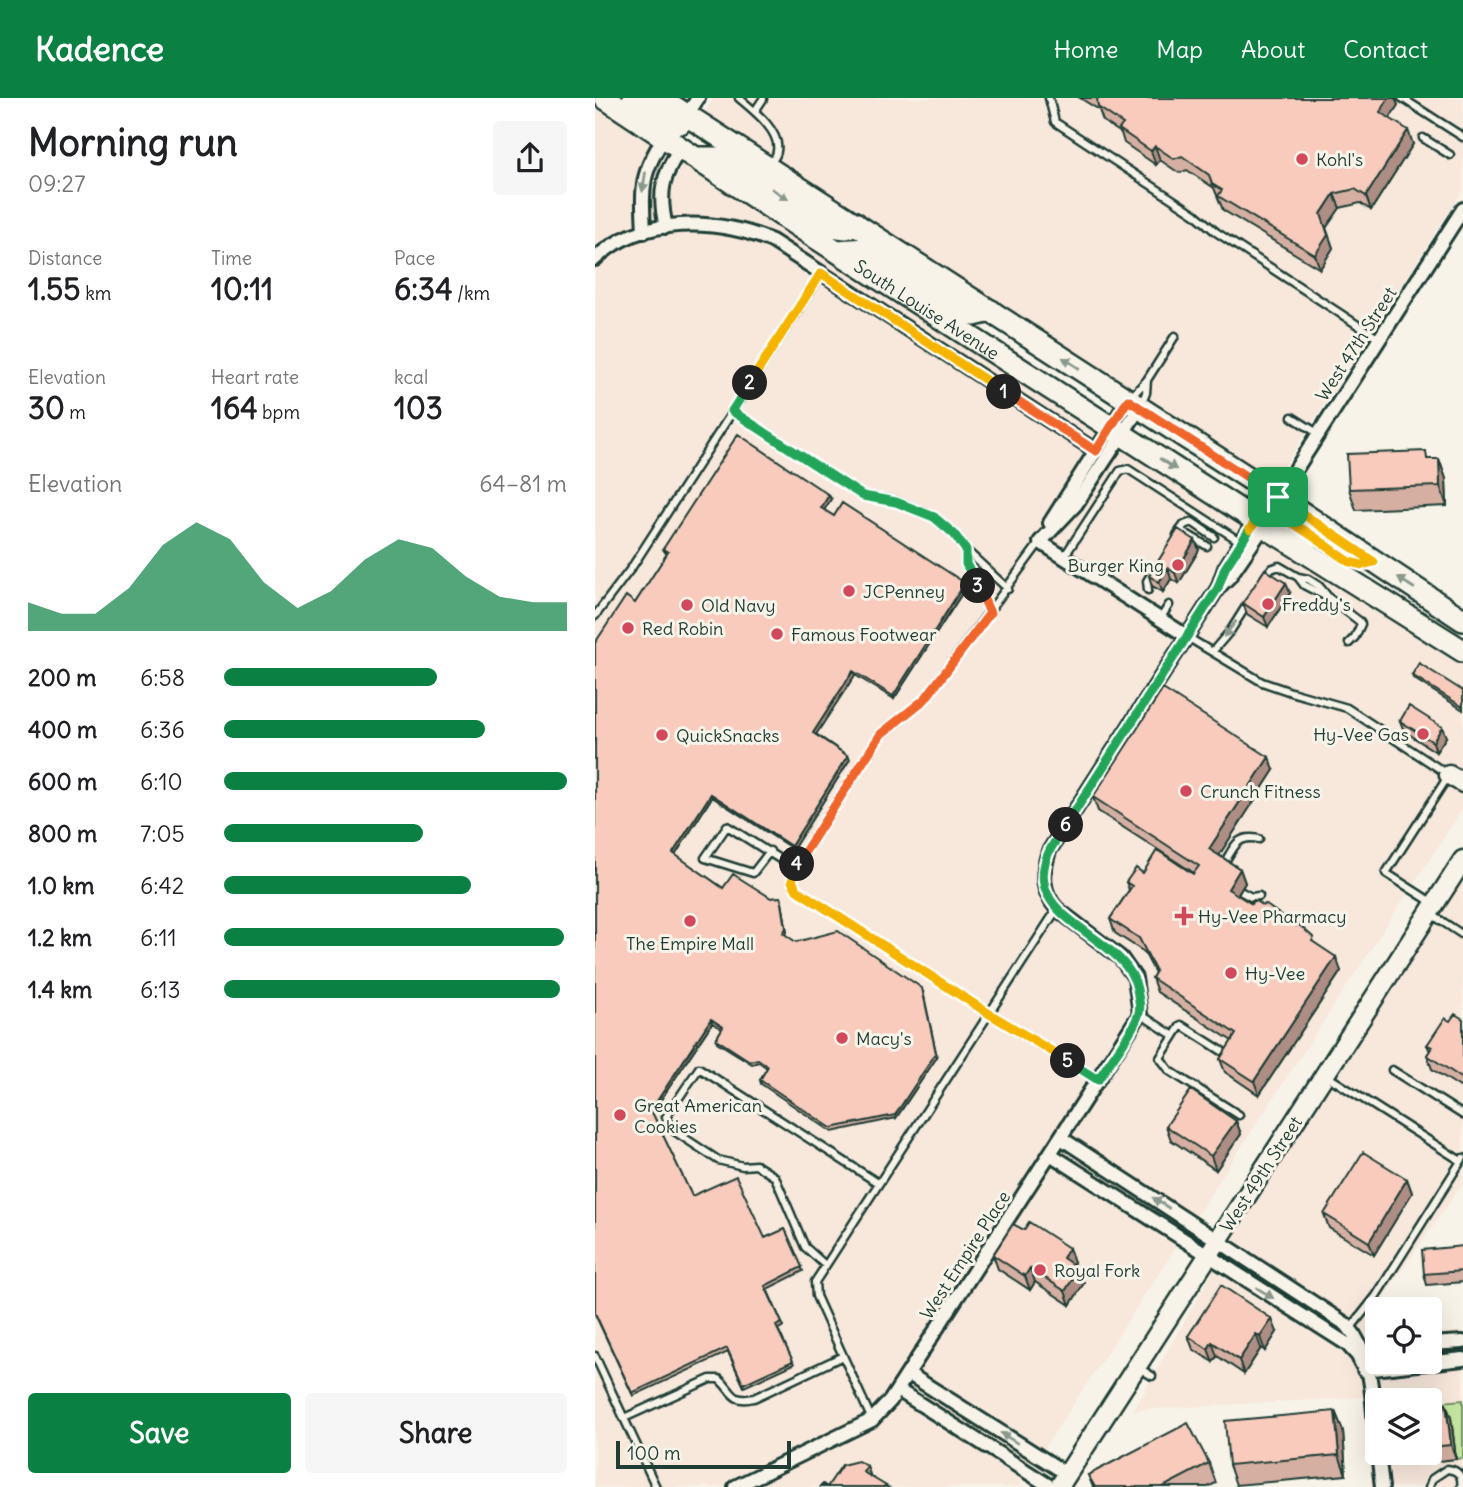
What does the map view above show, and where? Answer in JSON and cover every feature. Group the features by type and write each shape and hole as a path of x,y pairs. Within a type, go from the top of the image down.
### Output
{"main road":[{"name":"South Louise Avenue","path":"605,98 1116,431 1463,651"},
{"path":"633,98 675,124 684,120 693,106"},
{"name":"South Louise Avenue","path":"660,98 693,106 768,167 1463,620"},
{"path":"681,147 724,158 832,226 846,228 855,223"},
{"path":"838,251 866,249 961,310 974,315 991,311"},
{"path":"1259,523 1268,515 1282,518 1350,562 1362,565 1374,562"},
{"name":"West 49th Street","path":"1063,1481 1144,1371 1213,1249 1463,860"}],"street":[{"path":"666,227 661,192 666,170 681,147"},
{"path":"644,232 643,180 649,162 681,147"},
{"name":"West 47th Street","path":"1278,497 1380,339 1458,228 1463,209"},
{"path":"595,259 632,235 666,227 691,224 748,231 772,241 1096,451"},
{"path":"1040,542 1076,504 1134,404"},
{"path":"1040,542 1054,515 1096,451 1116,431"},
{"path":"1140,1014 1135,978 1121,958 1057,909 1045,892 1044,871 1049,851 1188,637 1218,588 1225,568 1241,542 1259,523"},
{"path":"1218,588 1229,577 1259,523"},
{"path":"1040,542 1188,637"},
{"name":"West Empire Place","path":"735,1487 872,1420 898,1390 1140,1014"},
{"path":"1061,1138 1347,1344 1365,1353"},
{"path":"1050,1154 1338,1318 1350,1329 1365,1352"},
{"path":"1442,1344 1463,1342"},
{"path":"1442,1362 1463,1359"},
{"path":"909,1374 1063,1481"},
{"path":"898,1390 1051,1487"},
{"path":"1379,1465 1382,1487"}],"lane":[{"path":"739,98 761,116 777,141 778,153 768,167"},
{"path":"1049,98 1055,122 1195,214 1216,233 1380,339"},
{"path":"1402,98 1463,138"},
{"path":"755,111 763,99"},
{"path":"1423,138 1450,155"},
{"path":"595,616 632,567 821,273"},
{"path":"1134,404 1175,336"},
{"path":"1134,404 1146,393 1147,380"},
{"path":"732,411 863,496 896,502 934,517 1008,589"},
{"path":"1292,417 1319,434"},
{"path":"1063,557 1120,471 1128,469 1241,542"},
{"path":"1174,540 1184,525 1192,522 1213,537"},
{"path":"1180,530 1207,546"},
{"path":"1040,542 925,699 881,734 794,867 792,881 797,890 1098,1080"},
{"path":"966,550 966,564 990,613"},
{"path":"1260,584 1272,569 1279,566 1298,577 1304,585 1354,615 1361,624 1355,637 1349,642"},
{"path":"1148,590 1147,581 1154,571"},
{"path":"1213,652 1253,596"},
{"path":"1160,619 1169,605"},
{"path":"1188,637 1262,681 1347,708 1456,779 1386,873 1463,935"},
{"path":"770,851 753,873 705,859 727,826 770,851 794,867"},
{"path":"1221,867 1240,839 1259,839"},
{"path":"1240,891 1251,897 1259,896"},
{"path":"872,1420 816,1296 815,1282 1057,909"},
{"path":"1140,1014 1174,1036"},
{"path":"1222,1051 1181,1025 1160,1058 1170,1071 1239,1115"},
{"path":"825,1265 805,1247 775,1177 756,1166 743,1167 718,1160 671,1129 666,1117 699,1068 879,1183"},
{"path":"1392,1070 1463,1115"},
{"path":"1325,1075 1462,1160 1376,1296 1350,1329"},
{"path":"595,1356 656,1487"},
{"path":"624,1418 710,1379 719,1379 735,1398 754,1398 843,1356"},
{"path":"1429,1487 1432,1479 1447,1469 1460,1474 1461,1487"}],"shaded area":[{"path":"714,98 1463,98 1463,190 1272,485 702,116"},
{"path":"595,103 1463,660 1463,808 1019,1487 595,1487"},
{"path":"1463,878 1463,1183 1383,1297 1365,1297 1365,1374 1442,1374 1442,1333 1463,1331 1463,1487 1372,1487 1370,1465 1442,1465 1442,1388 1365,1388 1365,1417 1363,1397 1134,1410 1233,1236"}],"green space":[{"path":"1463,1400 1463,1458 1456,1459 1451,1419 1442,1420 1442,1402"}],"building":[{"path":"1097,98 1389,98 1380,112 1408,130 1366,196 1355,189 1334,194 1321,214 1328,235 1315,255 1218,196 1222,190 1212,184 1209,175 1182,156 1174,159 1155,146 1151,151 1119,129 1123,124 1098,107"},
{"name":"The Empire Mall","path":"738,434 829,495 821,508 834,516 842,503 965,583 893,696 853,671 813,733 848,756 791,846 711,794 673,853 723,888 733,874 771,898 781,897 786,928 783,933 796,942 838,931 922,988 936,1053 895,1115 831,1128 760,1080 768,1066 758,1059 750,1061 716,1039 723,1027 711,1019 651,1110 692,1196 736,1176 765,1238 785,1229 802,1267 765,1286 782,1323 776,1326 793,1361 743,1384 727,1348 632,1393 595,1313 595,643 626,596 635,603 668,552 663,549"},
{"path":"1426,451 1427,459 1439,459 1440,486 1349,489 1347,454"},
{"path":"1178,529 1195,540 1175,573 1168,568 1159,582 1149,576"},
{"path":"1265,569 1286,583 1264,617 1243,603"},
{"path":"1419,663 1463,691 1463,707 1412,675"},
{"path":"1163,689 1269,757 1209,849 1240,869 1228,889 1252,904 1254,900 1263,906 1265,904 1296,926 1298,924 1314,938 1312,941 1336,957 1254,1081 1220,1059 1236,1034 1152,978 1156,971 1139,938 1110,919 1132,886 1126,882 1136,868 1143,873 1157,850 1193,874 1199,866 1093,797"},
{"path":"1409,706 1442,727 1433,742 1400,721"},
{"path":"1455,1014 1463,1019 1463,1079 1427,1055 1432,1047 1427,1045 1445,1018 1450,1021"},
{"path":"1191,1090 1236,1121 1211,1156 1166,1126"},
{"path":"1363,1152 1407,1179 1369,1242 1324,1214"},
{"path":"1029,1222 1069,1248 1063,1258 1079,1269 1065,1291 1030,1268 1025,1276 993,1255 1013,1224 1024,1230"},
{"path":"1463,1246 1463,1271 1424,1274 1422,1250"},
{"path":"1221,1285 1272,1319 1260,1337 1256,1334 1239,1360 1212,1342 1208,1349 1188,1336"},
{"path":"1442,1404 1446,1404 1451,1445 1442,1446"},
{"path":"1335,1411 1339,1455 1229,1465 1225,1421"},
{"path":"1188,1423 1209,1463 1163,1487 1095,1487 1088,1475"},
{"path":"858,1461 867,1466 863,1472 888,1487 827,1487 842,1465"}],"place":[{"name":"Kohl's","path":"1302,159"},
{"name":"Burger King","path":"1178,565"},
{"name":"JCPenney","path":"849,591"},
{"name":"Freddy's","path":"1268,604"},
{"name":"Old Navy","path":"687,605"},
{"name":"Red Robin","path":"628,628"},
{"name":"Famous Footwear","path":"777,634"},
{"name":"Hy-Vee Gas","path":"1423,734"},
{"name":"QuickSnacks","path":"662,735"},
{"name":"Crunch Fitness","path":"1186,791"},
{"name":"Hy-Vee Pharmacy","path":"1184,916"},
{"name":"The Empire Mall","path":"690,921"},
{"name":"Hy-Vee","path":"1231,973"},
{"name":"Macy's","path":"842,1038"},
{"name":"Great American Cookies","path":"620,1115"},
{"name":"Royal Fork","path":"1040,1270"}],"route":[{"path":"821,273 1096,451 1128,400 1278,497 1374,562 1356,565 1275,515 1255,520 1225,568 1218,588 1188,637 1049,851 1043,882 1050,901 1121,958 1135,978 1140,1014 1098,1080 797,890 792,881 794,867 881,734 925,699 990,613 966,564 966,550 954,534 934,517 896,502 863,496 732,411 821,273"}]}
